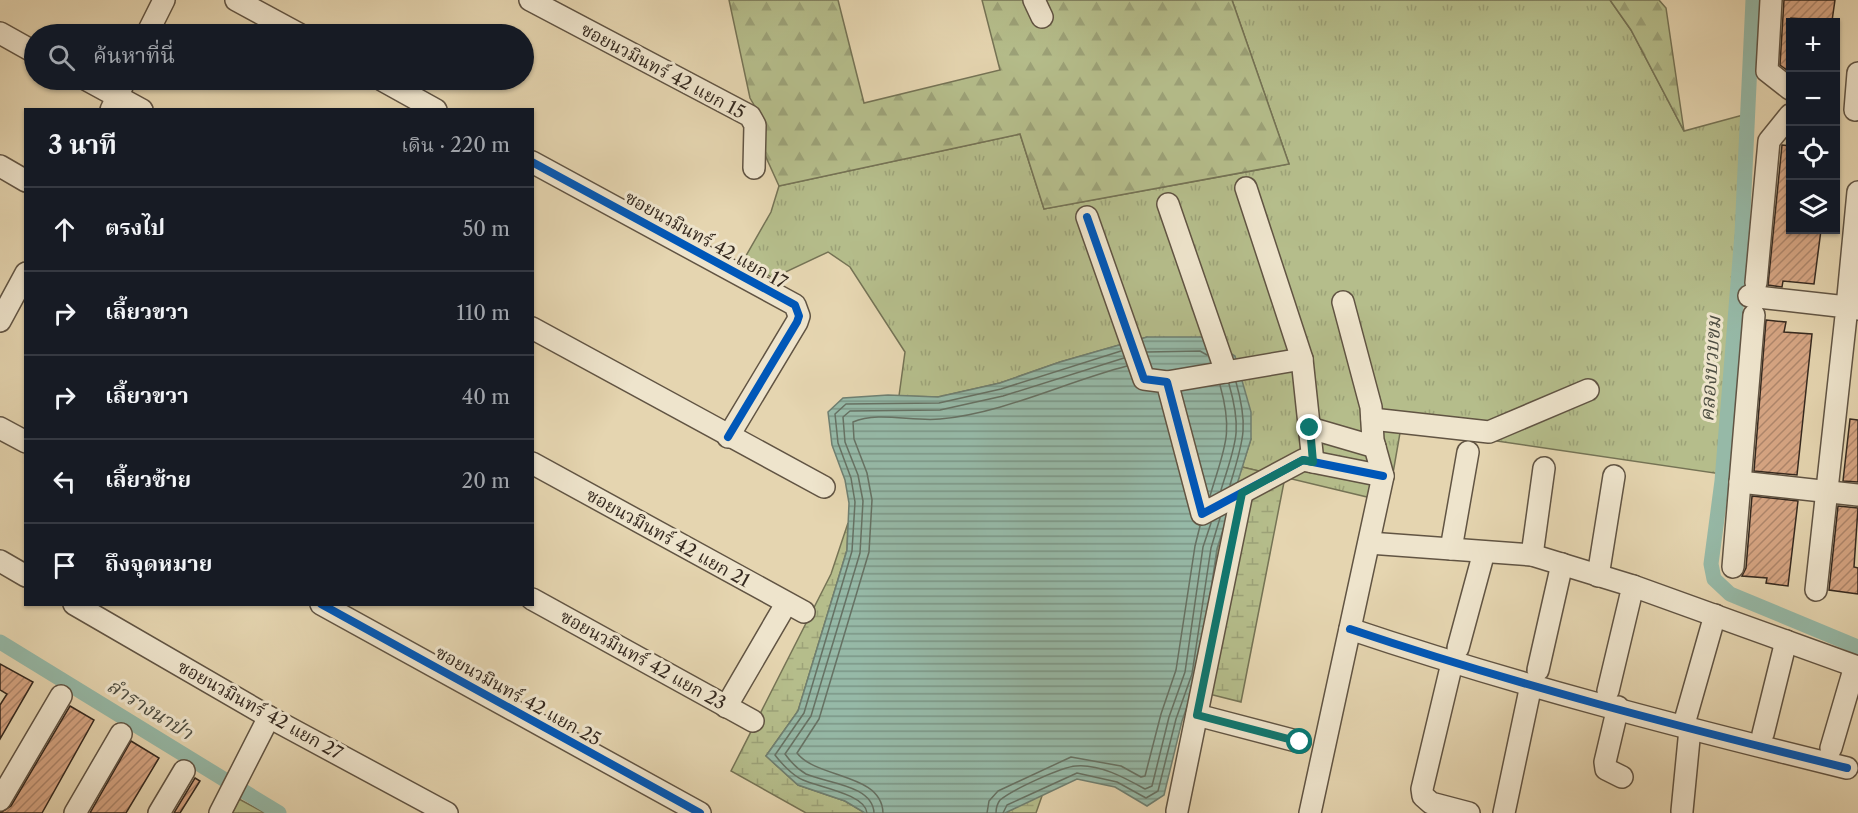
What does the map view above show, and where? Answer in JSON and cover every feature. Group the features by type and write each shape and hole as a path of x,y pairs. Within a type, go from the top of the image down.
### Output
{"street":[{"path":"152,24 164,0"},
{"path":"236,0 280,24"},
{"name":"ซอยนวมินทร์ 42 แยก 15","path":"530,0 750,116 755,125 754,168"},
{"path":"1771,0 1767,71 1786,86"},
{"path":"0,33 24,46"},
{"path":"1850,110 1858,73"},
{"path":"399,90 432,108"},
{"path":"118,95 139,108"},
{"path":"1733,567 1753,298 1769,141 1786,121"},
{"name":"ซอยนวมินทร์ 42 แยก 17","path":"534,163 795,305 798,311 797,322 728,437"},
{"path":"0,166 24,180"},
{"path":"1246,188 1302,359 1313,462"},
{"path":"1816,590 1852,308 1858,192"},
{"path":"1168,204 1226,372"},
{"path":"1087,217 1144,379 1167,382 1302,359"},
{"path":"8,311 24,277"},
{"path":"1753,298 1852,308"},
{"path":"1310,813 1383,476 1375,447 1372,419 1343,302"},
{"path":"534,329 728,437 824,487"},
{"path":"1167,382 1202,514 1303,460 1383,476"},
{"path":"1372,419 1489,432 1588,390"},
{"path":"1310,428 1375,447"},
{"path":"0,429 24,441"},
{"path":"1451,549 1468,452"},
{"name":"ซอยนวมินทร์ 42 แยก 21","path":"534,464 795,608 726,707"},
{"path":"1532,555 1544,468"},
{"path":"1598,576 1614,476"},
{"path":"1740,482 1858,495"},
{"path":"1178,811 1242,493"},
{"path":"1369,543 1532,555 1633,586 1855,666 1831,748"},
{"path":"1460,812 1426,800 1422,789 1484,552"},
{"path":"0,561 24,575"},
{"path":"1504,813 1562,564"},
{"path":"1622,777 1606,769 1605,762 1613,699 1633,586"},
{"name":"ซอยนวมินทร์ 42 แยก 23","path":"534,600 753,722"},
{"name":"ซอยนวมินทร์ 42 แยก 27","path":"77,606 269,717 447,813"},
{"name":"ซอยนวมินทร์ 42 แยก 25","path":"325,606 700,813"},
{"path":"1683,811 1688,723 1714,615"},
{"path":"1350,629 1613,699 1688,723 1847,768"},
{"path":"1763,734 1786,641"},
{"path":"0,800 61,696"},
{"path":"1197,715 1300,742"},
{"path":"221,810 269,717"},
{"path":"75,813 121,734"},
{"path":"159,813 184,771"}],"green space":[{"path":"729,0 838,0 864,103 1000,70 982,0 1232,0 1289,164 1044,209 1020,134 779,186 765,155 762,119 750,98"},
{"path":"1232,0 1610,0 1631,30 1684,131 1743,115 1721,474 1401,427 1388,502 1242,467 1251,439 1147,337 1060,362 1000,383 938,397 899,396 905,352 850,267 828,252 773,278 743,261 771,212 779,186 1020,134 1044,209 1289,164"},
{"path":"1610,0 1659,0 1666,8 1684,131 1631,30"},
{"path":"1242,467 1285,477 1241,702 1193,690 1210,607 1217,549"},
{"path":"848,523 847,550 798,711 766,756 798,785 845,801 865,813 806,813 731,771 831,574"},
{"path":"1043,793 1036,813 1005,813"},
{"path":"239,799 265,813 232,813"}],"water":[{"path":"1147,337 1204,337 1235,356 1251,412 1251,439 1217,549 1198,675 1182,721 1164,795 1147,806 1115,787 1077,779 1005,813 865,813 845,801 798,785 766,756 798,711 847,550 849,503 845,480 832,445 828,412 843,398 888,395 938,397 1000,383 1060,362"}],"building":[{"path":"1784,0 1835,0 1832,18 1786,18 1786,69 1780,65"},
{"path":"1782,145 1786,145 1786,234 1820,234 1814,284 1783,281 1782,287 1768,285"},
{"path":"1766,320 1786,322 1784,332 1812,334 1797,475 1754,471"},
{"path":"1850,419 1858,420 1858,482 1843,481"},
{"path":"1752,496 1798,501 1788,586 1766,583 1767,578 1742,576 1746,568"},
{"path":"1838,506 1858,508 1854,567 1858,568 1858,594 1829,590"},
{"path":"0,664 33,682 0,739 0,705 7,694 0,690"},
{"path":"70,706 94,720 42,813 0,813 11,806"},
{"path":"131,741 159,758 126,813 90,813"},
{"path":"195,778 200,781 180,813 174,813"}],"waterway":[{"name":"คลองบวบขม","path":"1753,0 1742,234 1722,481 1711,564 1714,579 1730,594 1858,647"},
{"name":"ลำรางนาป่า","path":"0,642 279,813"}],"cycle path":[{"path":"534,163 795,305 799,316 797,322 728,437"},
{"path":"1087,217 1144,379 1167,382 1202,514 1303,460 1383,476"},
{"path":"325,606 700,813"},
{"path":"1350,629 1597,704 1847,768"}],"route":[{"path":"1300,742 1197,715 1242,493 1303,460 1313,462 1310,428"}]}
